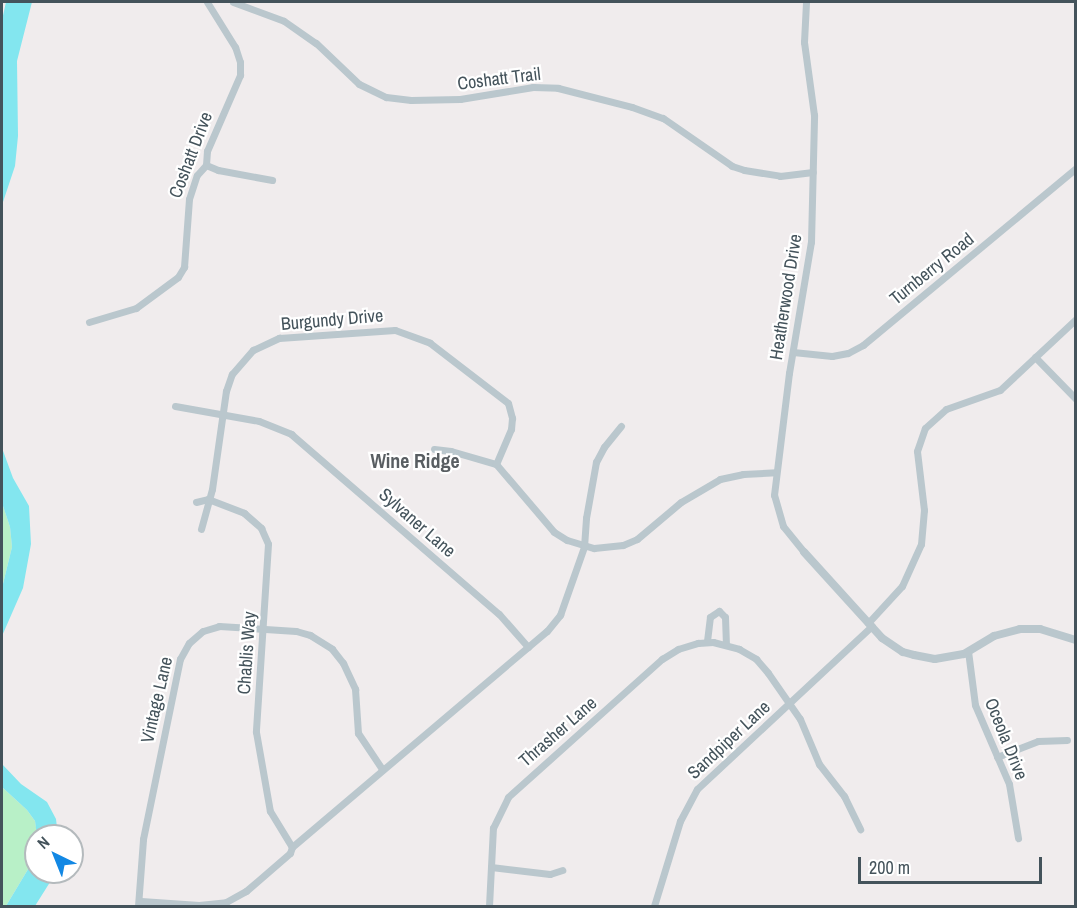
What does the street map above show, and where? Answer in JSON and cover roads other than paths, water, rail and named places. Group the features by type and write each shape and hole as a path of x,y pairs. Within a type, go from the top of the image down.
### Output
{"street":[{"name":"Coshatt Drive","path":"89,322 136,308 178,277 184,267 189,199 197,175 206,165 207,151 240,75 240,62 232,42 208,2"},
{"name":"Coshatt Trail","path":"233,2 272,14 294,27 325,50 359,84 386,97 411,100 460,99 533,87 558,88 632,107 663,118 732,166 744,170 780,176 813,172"},
{"name":"Heatherwood Drive","path":"804,552 785,528 776,509 776,472 809,259 814,115 804,42 806,2"},
{"path":"206,165 218,170 272,180"},
{"name":"Turnberry Road","path":"793,352 832,356 848,353 863,345 1076,168"},
{"name":"Sandpiper Lane","path":"654,906 680,821 690,798 708,777 790,705 870,625 902,586 921,544 924,510 917,451 925,428 946,409 1000,390 1076,319"},
{"name":"Burgundy Drive","path":"201,529 226,391 236,368 262,344 279,338 395,330 430,343 508,403 512,418 511,429 496,464"},
{"path":"1035,357 1076,399"},
{"name":"Sylvaner Lane","path":"175,406 259,421 291,434 499,614 528,648"},
{"path":"140,904 199,905 226,902 246,891 290,853 292,847 382,769 546,631 560,615 584,547 594,469 604,447 621,426"},
{"path":"434,449 451,451 496,464 554,532 584,547 607,548 637,539 689,496 720,479 743,474 776,472"},
{"path":"196,502 208,499"},
{"name":"Chablis Way","path":"208,499 244,513 261,528 268,544 269,564 256,732 270,811 292,847"},
{"path":"804,552 870,625 891,644 914,655 935,659 968,651 1002,633 1020,629 1040,629 1076,640"},
{"path":"707,641 710,616 719,611 725,617 726,644"},
{"name":"Vintage Lane","path":"140,904 138,893 142,839 180,659 189,643 202,631 219,626 264,628 310,635 332,649 343,663 355,689 358,733 382,769"},
{"name":"Thrasher Lane","path":"489,906 496,818 517,788 662,659 688,645 707,641 726,644 756,659 804,726 819,764 844,796 860,830"},
{"name":"Oceola Drive","path":"968,651 975,705 1012,794 1018,838"},
{"path":"997,756 1038,741 1067,740"},
{"path":"491,867 540,874 562,870"}],"water":[{"path":"6,2 32,2 17,61 18,136 15,166 2,205 2,20"},
{"path":"2,448 13,478 29,506 31,544 23,588 2,636 2,588 12,547 10,527 2,503"},
{"path":"2,764 21,784 47,802 57,824 35,824 27,810 2,787"},
{"path":"24,876 24,884 49,884 35,906 6,906"}],"district":[{"name":"Wine Ridge","path":"415,460"}]}
